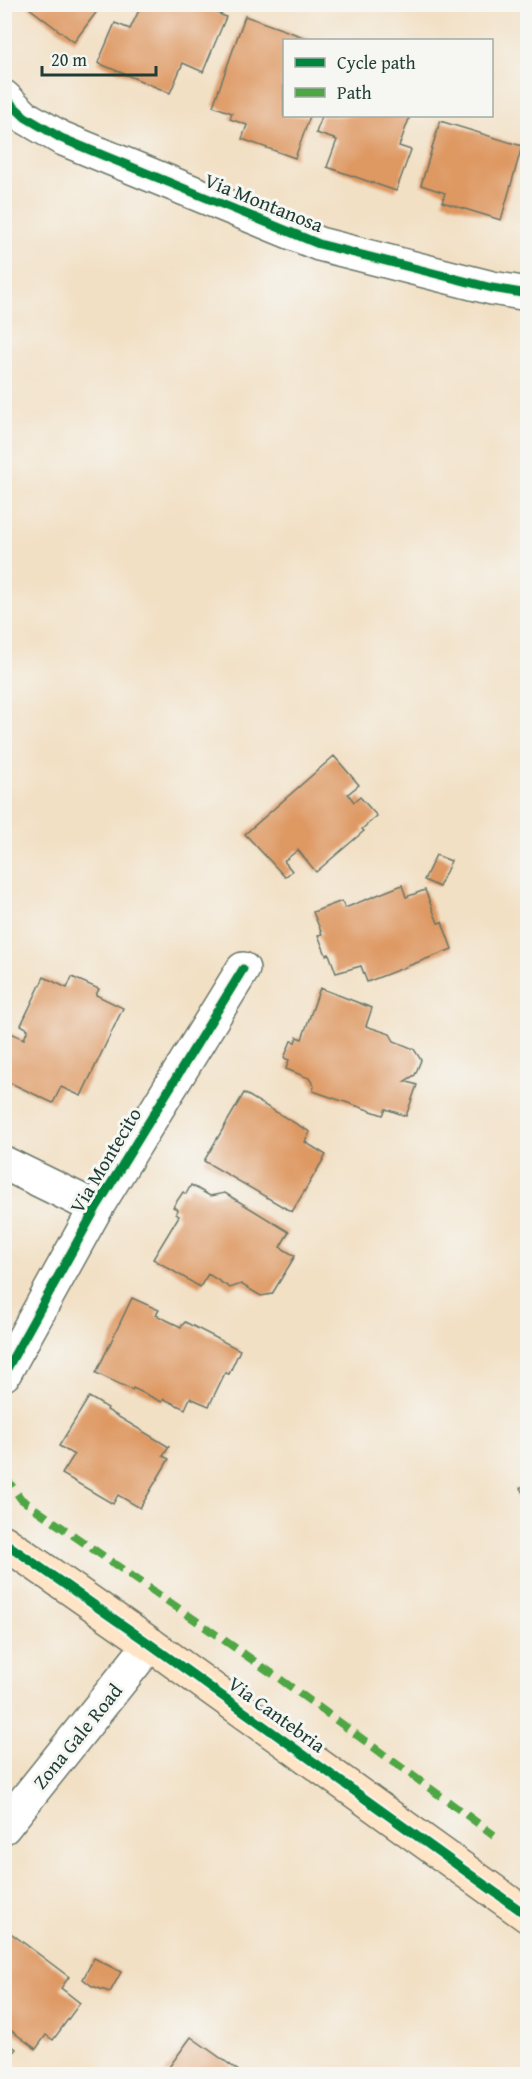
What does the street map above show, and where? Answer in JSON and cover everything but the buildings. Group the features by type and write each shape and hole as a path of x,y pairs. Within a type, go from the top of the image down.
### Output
{"main road":[{"name":"Via Cantebria","path":"4,1542 528,1916"}],"street":[{"name":"Via Montanosa","path":"4,98 26,117 61,138 319,244 482,285 528,294"},
{"name":"Via Montecito","path":"4,1374 96,1208 243,969"},
{"path":"4,1163 96,1208"},
{"name":"Zona Gale Road","path":"4,1827 150,1644"}],"marked path":[{"path":"4,1475 21,1499 280,1679 494,1835"}],"cycle path":[{"path":"4,97 25,117 61,138 319,244 492,288 528,294"},
{"path":"4,1374 96,1208 243,969"},
{"path":"4,1542 528,1916"}]}
